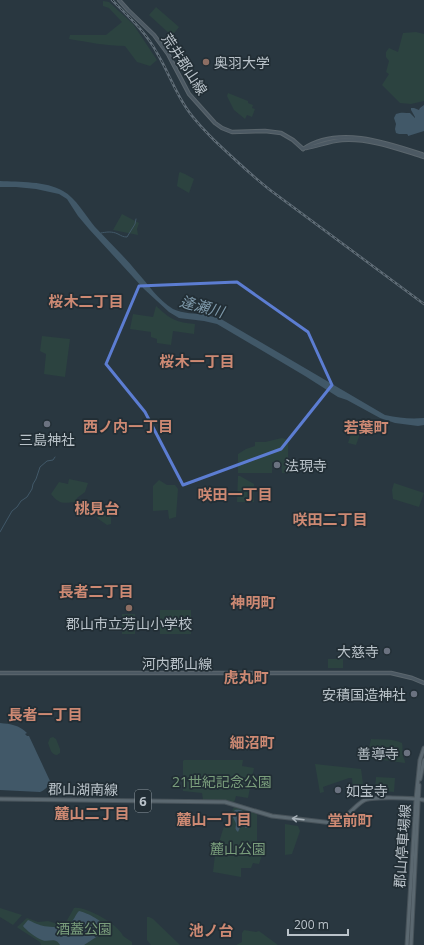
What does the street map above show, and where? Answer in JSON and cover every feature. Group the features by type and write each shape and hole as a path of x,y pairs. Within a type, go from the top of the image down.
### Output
{"main road":[{"name":"荒井郡山線","path":"119,0 154,35 176,67 189,94 215,123 222,128 232,132 265,131 281,133 293,140 303,149 312,144 326,140 342,137 356,137 382,142 424,156"},
{"name":"河内郡山線","path":"0,672 391,673 412,678 424,683"},
{"name":"郡山停車場線","path":"411,945 420,760 424,748"},
{"name":"郡山停車場線","path":"407,945 418,799 420,778 424,760"},
{"name":"郡山湖南線","path":"0,799 225,802 266,814 333,823 341,820 358,804 366,799 383,798 424,800"}],"highlighted area":[{"path":"237,282 308,332 332,385 281,449 183,485 145,412 106,364 139,286"}],"green space":[{"path":"103,1 109,2 133,24 157,60 150,66 137,62 125,46 104,45 69,39 70,35 106,35 122,22 109,8 103,6"},
{"path":"156,7 179,27 172,36 149,15"},
{"path":"416,32 424,34 424,101 411,104 400,103 382,85 389,74 386,72 389,61 386,57 386,52 389,48 398,52 403,33"},
{"path":"228,93 248,101 248,103 253,105 252,108 255,109 252,117 247,115 245,119 234,110 227,96"},
{"path":"180,172 194,179 189,193 177,186"},
{"path":"122,214 139,223 137,229 138,235 113,230"},
{"path":"156,306 167,316 175,320 195,324 194,334 173,331 171,345 157,343 157,339 151,337 151,332 130,329 133,314 153,317"},
{"path":"42,336 70,339 65,377 44,374 46,354 40,351"},
{"path":"352,431 360,434 356,445 348,443"},
{"path":"282,438 288,440 288,473 282,473 281,462 272,462 272,473 238,473 238,454 255,446 255,442 265,442"},
{"path":"238,476 254,484 254,502 237,502"},
{"path":"69,479 88,483 85,492 77,498 76,502 59,502 51,494 59,482 68,484"},
{"path":"159,480 167,485 175,485 178,489 176,517 169,519 168,510 153,511 153,486"},
{"path":"394,483 424,493 419,507 393,499 392,490"},
{"path":"104,507 111,510 111,524 107,525 97,518"},
{"path":"160,610 191,610 191,634 160,634"},
{"path":"122,614 135,614 135,634 122,634"},
{"path":"328,659 343,659 343,668 328,668"},
{"path":"53,737 56,739 60,749 60,753 57,755 52,753 48,743 50,738"},
{"path":"371,739 398,741 402,743 405,763 367,758"},
{"name":"21世紀記念公園","path":"184,760 243,760 242,766 254,768 248,798 236,796 234,803 226,801 203,800 202,793 183,791"},
{"path":"315,764 361,769 364,791 353,792 352,778 349,778 323,787 324,792 320,793"},
{"path":"376,777 395,778 394,792 375,790"},
{"name":"麓山公園","path":"234,807 257,813 257,840 262,855 259,864 253,863 251,868 241,868 241,877 213,872 215,855 225,823 232,818 232,811"},
{"path":"285,824 298,826 300,831 292,854 285,855"},
{"path":"0,908 22,915 13,925 0,917"},
{"name":"酒蓋公園","path":"74,908 86,910 102,917 132,942 132,945 41,945 40,942 17,927 27,918 38,922 48,921 58,924 66,922"},
{"path":"147,917 153,919 180,945 151,945 147,940"},
{"path":"244,930 259,931 278,945 236,945 242,942 242,933"}],"water":[{"path":"424,105 424,131 408,136 407,134 396,133 394,118 396,114 410,113 415,118 411,108 419,110"},
{"path":"0,181 49,185 68,194 95,227 127,260 158,297 173,309 181,312 206,315 221,319 385,415 404,418 424,418 424,425 418,426 395,423 380,418 347,400 338,397 217,324 179,318 169,312 144,289 89,229 67,199 59,194 36,189 0,187"},
{"path":"0,723 11,724 18,727 24,730 27,733 25,734 29,736 50,781 44,790 40,792 0,790"},
{"path":"235,810 244,811 247,815 245,818 249,818 247,823 248,828 241,825 238,832 232,815"},
{"path":"79,911 97,919 103,924 105,929 104,932 84,945 60,945 54,940 45,941 31,934 23,926 28,920 48,927 66,926 72,921"}],"waterway":[{"path":"101,233 114,232 123,237 127,237 135,224 136,219"},
{"path":"0,532 12,511 27,497 32,489 40,467 47,461 53,460 55,457"}],"railway":[{"path":"112,0 148,38 187,109 215,141 270,190 424,304"}],"place":[{"name":"奥羽大学","path":"206,62"},
{"name":"三島神社","path":"47,424"},
{"name":"法現寺","path":"277,465"},
{"name":"郡山市立芳山小学校","path":"129,608"},
{"name":"大慈寺","path":"387,651"},
{"name":"安積国造神社","path":"414,694"},
{"name":"善導寺","path":"407,753"},
{"name":"如宝寺","path":"338,790"}],"district":[{"name":"桜木二丁目","path":"86,301"},
{"name":"桜木一丁目","path":"197,361"},
{"name":"西ノ内一丁目","path":"128,426"},
{"name":"若葉町","path":"366,427"},
{"name":"咲田一丁目","path":"235,494"},
{"name":"桃見台","path":"97,508"},
{"name":"咲田二丁目","path":"330,519"},
{"name":"長者二丁目","path":"96,591"},
{"name":"神明町","path":"253,602"},
{"name":"虎丸町","path":"246,677"},
{"name":"長者一丁目","path":"45,714"},
{"name":"細沼町","path":"252,742"},
{"name":"麓山二丁目","path":"92,813"},
{"name":"麓山一丁目","path":"214,819"},
{"name":"堂前町","path":"350,820"},
{"name":"池ノ台","path":"211,930"}],"water label":[{"name":"逢瀬川","path":"202,306"}]}
